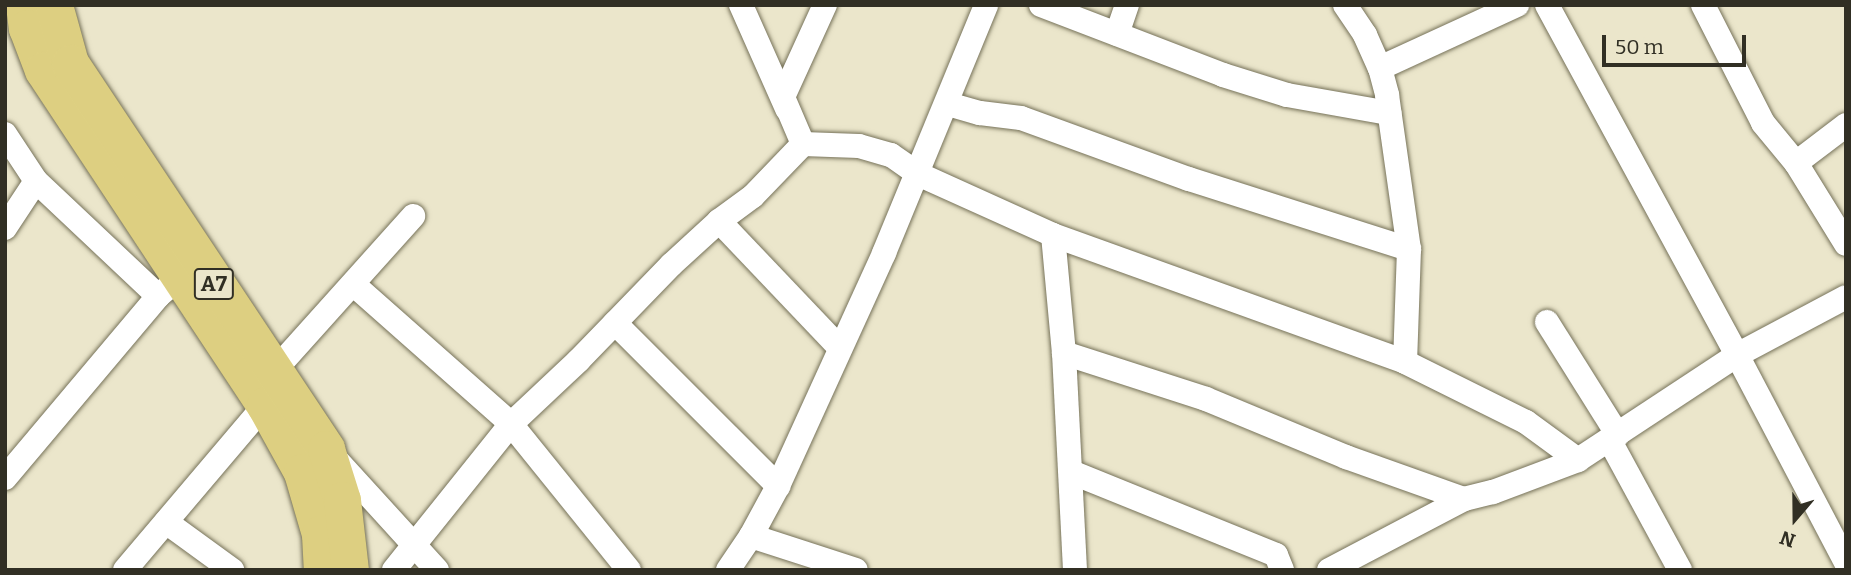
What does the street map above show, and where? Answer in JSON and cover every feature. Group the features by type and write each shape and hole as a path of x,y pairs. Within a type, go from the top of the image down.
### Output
{"highway":[{"name":"A7","path":"24,5 27,28 43,70 169,287 276,388 326,449 342,499 350,570"},
{"name":"A7","path":"54,5 70,63 209,276 276,388 320,534 322,570"}],"street":[{"path":"741,5 803,144"},
{"path":"803,144 783,97 825,5"},
{"path":"728,570 751,536 778,486 918,174 986,5"},
{"path":"1041,5 1287,95 1389,113"},
{"path":"1117,34 1127,5"},
{"path":"1345,5 1365,35 1380,68 1389,113 1409,249 1405,362"},
{"path":"1380,68 1517,5"},
{"path":"1547,5 1737,355 1846,563"},
{"path":"1703,5 1763,123 1796,163 1846,244"},
{"path":"948,104 980,113 1021,118 1189,179 1409,249"},
{"path":"1796,163 1846,125"},
{"path":"5,134 36,181 169,287 5,478"},
{"path":"394,570 416,546 511,424 719,221 753,196 803,144 859,146 891,155 918,174 1053,235 1405,362 1526,422 1578,460"},
{"path":"5,228 36,181"},
{"path":"125,570 276,388 353,284 413,216"},
{"path":"719,221 840,348"},
{"path":"1053,235 1064,354 1075,570"},
{"path":"353,284 511,424 629,570"},
{"path":"1329,570 1464,499 1578,460 1737,355 1846,297"},
{"path":"1548,322 1614,438 1680,570"},
{"path":"615,323 778,486"},
{"path":"1064,354 1206,399 1346,457 1464,499"},
{"path":"326,449 437,570"},
{"path":"1071,472 1276,555 1282,570"},
{"path":"166,522 232,570"},
{"path":"751,536 856,570"}]}
